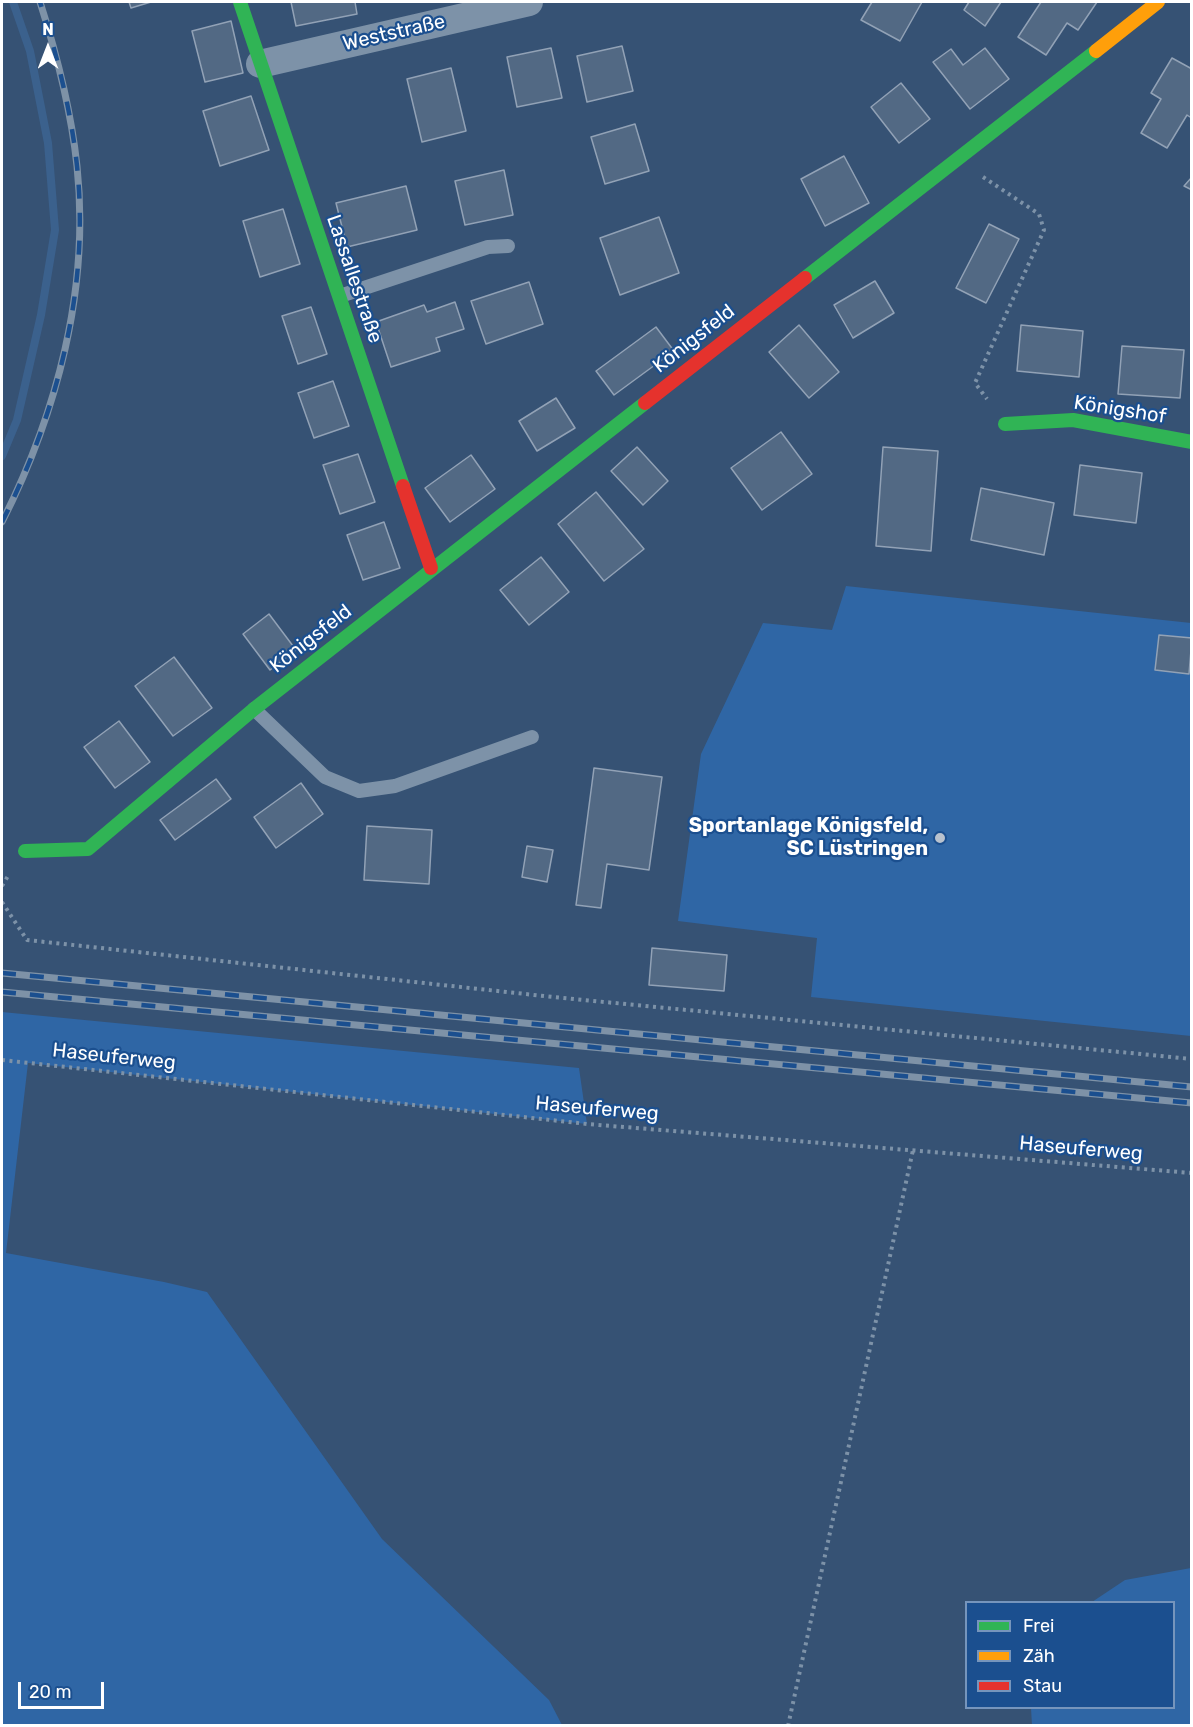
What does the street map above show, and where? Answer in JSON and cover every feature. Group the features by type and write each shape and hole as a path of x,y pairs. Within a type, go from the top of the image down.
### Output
{"street":[{"name":"Lassallestraße","path":"240,2 431,568"},
{"name":"Weststraße","path":"260,64 529,2"},
{"name":"Königsfeld","path":"25,851 88,849 254,709 431,568 1158,2"},
{"name":"Königshof","path":"1005,424 1073,420 1191,442"}],"lane":[{"path":"340,296 488,247 508,246"},
{"path":"254,709 325,777 359,790 395,786 532,737"}],"path":[{"path":"956,160 1040,214 1044,230 975,382 1005,424"},
{"path":"2,902 27,940 553,997 1191,1059"},
{"name":"Haseuferweg","path":"2,1060 587,1124 1191,1173"},
{"path":"788,1725 914,1150"}],"shaded area":[{"name":"Sportanlage Königsfeld, SC Lüstringen","path":"846,586 1191,623 1191,1036 811,997 817,938 678,921 701,754 763,623 832,630"},
{"path":"2,1012 579,1068 587,1124 28,1063 6,1253 207,1292 382,1539 549,1700 562,1725 2,1725"},
{"path":"1191,1568 1191,1725 1032,1725 1031,1709 1175,1709 1175,1601 1094,1601 1125,1580"}],"building":[{"path":"129,2 151,2 131,8"},
{"path":"291,2 355,2 357,14 296,26"},
{"path":"872,2 922,2 900,41 861,20"},
{"path":"969,2 1001,2 985,26 964,10"},
{"path":"1041,2 1097,2 1078,30 1067,23 1046,55 1018,37"},
{"path":"231,21 243,73 205,82 192,31"},
{"path":"622,46 633,91 587,102 577,56"},
{"path":"551,48 562,98 517,107 507,57"},
{"path":"985,48 1009,79 970,109 933,62 951,49 963,65"},
{"path":"1172,58 1192,69 1192,115 1190,117 1187,115 1167,148 1141,133 1161,99 1151,93"},
{"path":"451,68 466,131 422,142 407,79"},
{"path":"901,83 930,119 899,143 871,107"},
{"path":"251,96 269,150 220,166 203,111"},
{"path":"635,124 649,171 605,184 591,137"},
{"path":"844,156 869,203 825,226 801,179"},
{"path":"504,170 513,215 465,225 455,181"},
{"path":"1192,177 1192,190 1184,186"},
{"path":"406,186 417,230 347,247 336,203"},
{"path":"283,209 300,264 260,277 243,221"},
{"path":"659,217 679,273 620,295 600,238"},
{"path":"989,224 1019,239 986,303 956,288"},
{"path":"875,281 894,313 853,338 834,305"},
{"path":"529,282 543,324 486,344 471,301"},
{"path":"455,302 464,329 436,338 440,351 391,367 376,322 424,305 427,312"},
{"path":"311,307 327,354 298,364 282,316"},
{"path":"799,325 839,372 809,398 769,352"},
{"path":"1021,325 1083,331 1079,377 1017,371"},
{"path":"656,327 674,351 614,395 596,371"},
{"path":"1122,346 1184,350 1180,398 1118,394"},
{"path":"333,381 349,426 314,438 298,393"},
{"path":"556,398 575,428 537,451 519,421"},
{"path":"781,432 812,474 762,510 731,468"},
{"path":"637,447 668,481 643,505 611,471"},
{"path":"883,447 938,451 931,551 876,546"},
{"path":"358,454 375,502 340,514 323,465"},
{"path":"471,455 495,489 450,522 425,488"},
{"path":"1080,465 1142,473 1136,523 1074,515"},
{"path":"981,488 1054,503 1044,555 971,540"},
{"path":"596,492 644,549 604,581 558,524"},
{"path":"384,522 400,568 363,580 347,535"},
{"path":"541,557 569,592 529,625 500,590"},
{"path":"269,614 296,650 270,670 243,634"},
{"path":"1159,635 1192,638 1189,674 1155,670"},
{"path":"174,657 212,708 173,736 135,686"},
{"path":"119,721 150,762 115,788 84,747"},
{"path":"594,768 662,777 649,870 607,864 601,908 576,905"},
{"path":"216,779 231,799 175,840 160,820"},
{"path":"301,783 323,814 276,848 254,817"},
{"path":"367,826 432,830 429,884 364,880"},
{"path":"527,846 553,850 547,882 522,877"},
{"path":"652,948 727,955 724,991 649,985"}],"waterway":[{"path":"2,456 17,420 41,315 55,230 48,143 30,51 13,2"}],"railway":[{"path":"2,522 39,438 53,394 65,349 78,258 80,212 71,124 63,83 40,2"},
{"path":"2,973 1192,1087"},
{"path":"2,992 1192,1103"}],"traffic: fast":[{"path":"240,2 403,486"},
{"path":"805,278 1096,51"},
{"path":"25,851 88,849 254,709 645,403"},
{"path":"1005,424 1073,420 1192,442"}],"traffic: slow":[{"path":"1096,51 1158,2"}],"traffic: jam":[{"path":"645,403 805,278"},
{"path":"403,486 431,568"}],"place":[{"name":"Sportanlage Königsfeld, SC Lüstringen","path":"940,838"}]}
